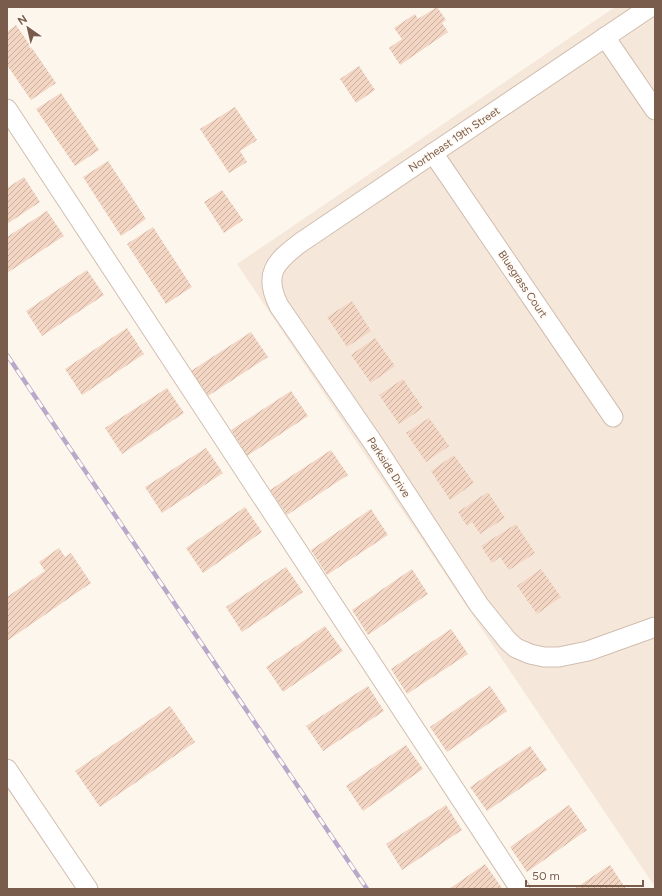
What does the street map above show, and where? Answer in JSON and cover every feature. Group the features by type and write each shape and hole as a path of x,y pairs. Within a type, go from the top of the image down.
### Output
{"street":[{"name":"Northeast 19th Street","path":"272,281 275,266 280,258 650,7"},
{"path":"605,37 655,110"},
{"path":"7,109 520,889"},
{"name":"Bluegrass Court","path":"433,153 613,416"},
{"name":"Parkside Drive","path":"272,281 275,298 279,306 374,444 479,605 500,633 516,648 530,654 544,657 559,657 588,651 655,627"},
{"path":"7,769 88,889"}],"shaded area":[{"path":"615,7 655,7 655,887 237,264"}],"building":[{"path":"437,7 446,20 442,23 448,32 400,65 389,48 402,39 394,28 415,14 418,19"},
{"path":"16,25 56,83 31,100 7,65 7,32"},
{"path":"359,66 375,90 356,103 340,79"},
{"path":"61,93 99,150 75,166 36,109"},
{"path":"235,107 257,140 240,151 247,162 229,173 200,129"},
{"path":"108,161 146,219 121,236 83,177"},
{"path":"24,177 40,202 7,224 7,188"},
{"path":"222,190 243,220 224,233 204,202"},
{"path":"47,211 64,236 7,273 7,237"},
{"path":"153,227 192,287 166,304 127,244"},
{"path":"87,270 104,295 42,336 26,311"},
{"path":"352,301 371,331 347,347 327,317"},
{"path":"127,328 144,354 82,395 65,369"},
{"path":"251,332 268,357 208,396 191,371"},
{"path":"375,338 395,366 371,383 351,355"},
{"path":"403,379 423,408 399,424 379,395"},
{"path":"167,388 184,413 122,454 105,428"},
{"path":"291,391 308,416 247,456 231,430"},
{"path":"429,418 449,446 426,462 406,433"},
{"path":"206,448 223,473 162,513 145,487"},
{"path":"331,450 348,475 287,515 270,490"},
{"path":"454,455 474,483 450,500 431,471"},
{"path":"488,492 505,518 480,534 472,522 467,526 458,512"},
{"path":"245,507 262,532 203,573 186,548"},
{"path":"371,509 388,535 327,575 311,550"},
{"path":"516,524 535,553 509,570 500,557 492,563 481,546"},
{"path":"59,548 65,557 71,553 91,583 7,641 7,597 45,571 39,562"},
{"path":"286,567 303,592 242,632 226,607"},
{"path":"412,569 428,594 368,635 352,610"},
{"path":"541,569 561,597 537,614 517,586"},
{"path":"325,626 343,651 283,692 266,667"},
{"path":"451,629 468,654 407,694 391,669"},
{"path":"368,686 384,711 323,751 306,726"},
{"path":"490,686 507,711 447,752 430,727"},
{"path":"170,706 195,742 100,807 75,771"},
{"path":"406,745 423,769 363,811 346,786"},
{"path":"530,746 547,770 487,811 470,787"},
{"path":"446,805 462,830 402,870 386,844"},
{"path":"569,805 587,830 527,872 510,847"},
{"path":"485,864 502,888 449,889"},
{"path":"610,865 626,889 574,889"}],"railway":[{"path":"7,355 367,889"}]}
